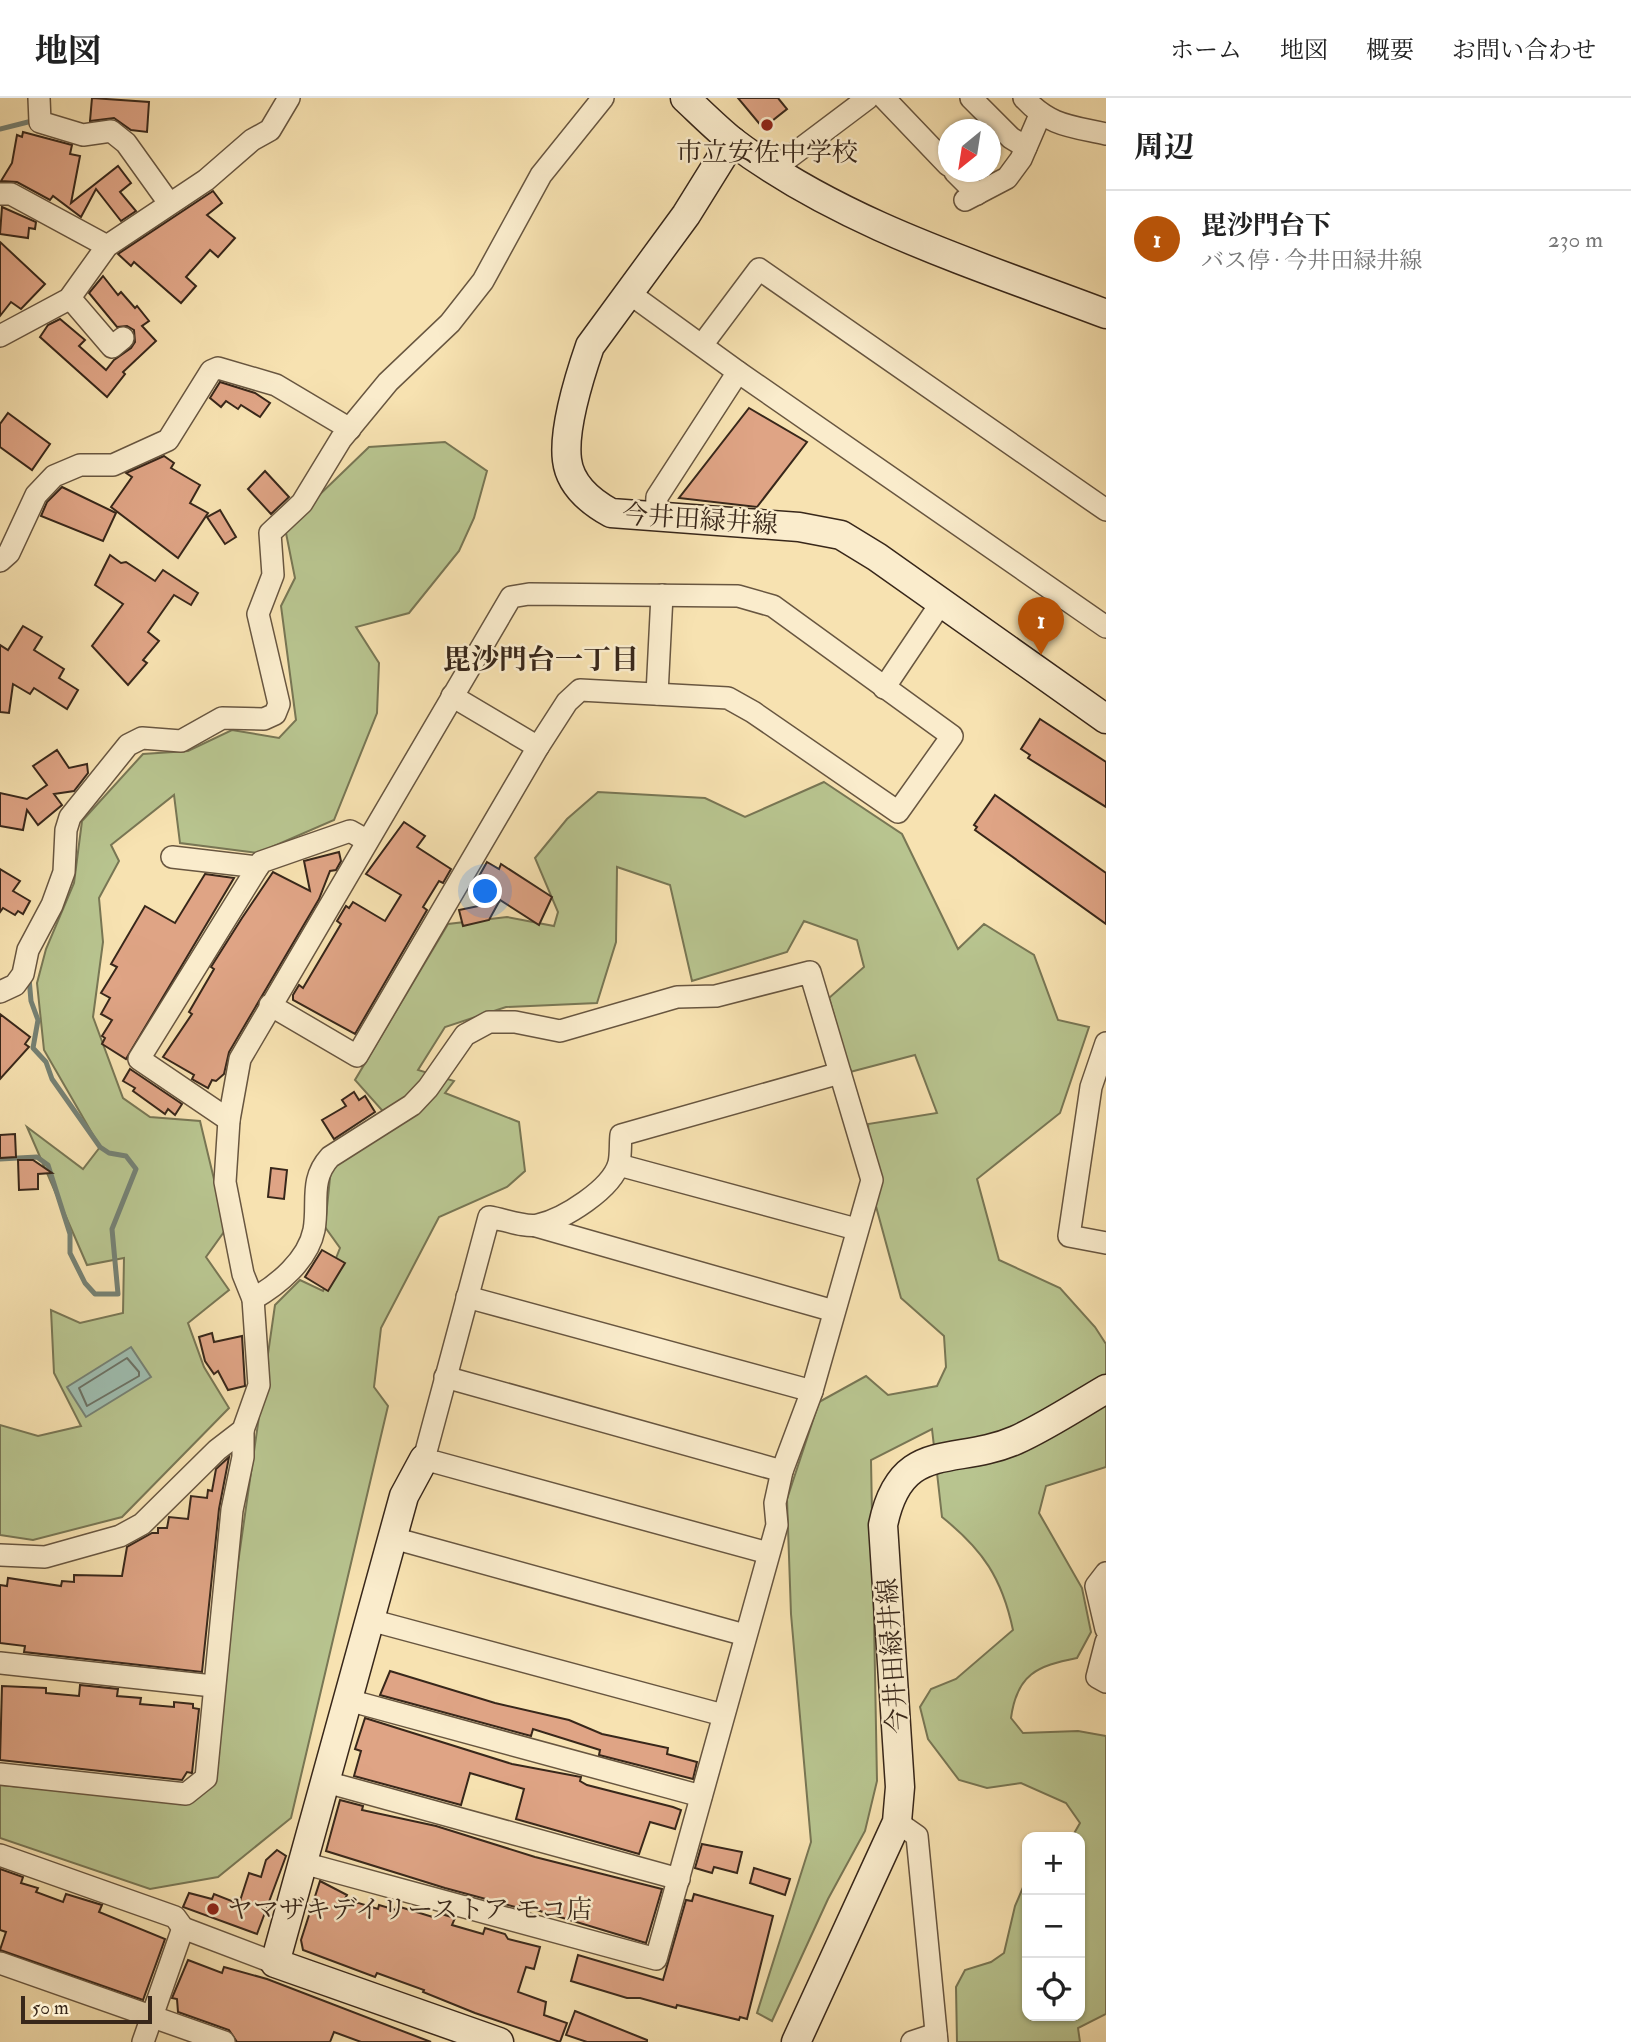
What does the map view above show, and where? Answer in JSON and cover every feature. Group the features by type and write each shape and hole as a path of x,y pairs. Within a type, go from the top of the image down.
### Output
{"main road":[{"path":"685,98 732,141 858,215 1106,314"},
{"name":"今井田緑井線","path":"732,141 686,215 590,346 581,372 567,460 578,485 591,502 611,513 799,527 841,535 1106,719"},
{"name":"今井田緑井線","path":"796,2042 897,1822 900,1787 883,1525 889,1499 909,1470 933,1459 1014,1440 1106,1389"},
{"path":"424,1459 404,1496 275,1963 499,2042"}],"street":[{"path":"39,98 40,122 83,135 111,131 169,203"},
{"path":"0,336 70,298 107,246 205,180 252,140 270,130 289,98"},
{"path":"0,992 15,985 23,974 28,950 52,905 64,872 66,830 70,817 128,745 142,738 181,740 222,719 264,719 275,714 279,704 258,614 273,575 270,533 302,503 350,429 388,382 450,323 483,281 541,174 603,98"},
{"path":"775,168 868,98"},
{"path":"884,98 938,155"},
{"path":"971,98 1011,138 1026,147"},
{"path":"1024,98 1040,115 1059,125 1104,130"},
{"path":"1001,181 1007,178 1026,147 1040,115"},
{"path":"961,182 971,197 999,182"},
{"path":"0,194 11,194 107,246"},
{"path":"702,345 759,269 1106,510"},
{"path":"629,293 738,372 1106,627"},
{"path":"70,298 112,347 123,338"},
{"path":"0,561 9,553 36,495 54,476 80,465 113,465 168,440 176,432 187,406 211,371 218,368 276,385 350,429"},
{"path":"656,517 657,497 738,372"},
{"path":"0,1774 186,1794 206,1778 232,1510 243,1457 243,1430 259,1385 253,1299 243,1274 225,1182 229,1120 240,1059 270,1005 366,840 511,597 529,594 738,596 773,606 952,736 898,812 728,698 580,690 567,702 538,747 357,1056 270,1005"},
{"path":"657,694 662,595"},
{"path":"884,688 941,603"},
{"path":"452,696 538,747"},
{"path":"229,1120 139,1059 261,862 351,831 366,840"},
{"path":"172,857 258,867"},
{"path":"253,1299 278,1285 307,1249 314,1231 315,1184 320,1169 330,1157 412,1105 428,1088 453,1048 465,1035 489,1022 515,1022 560,1031 677,997 716,996 810,972 872,1180 812,1391 782,1471 775,1503 777,1525 656,1959 303,1863"},
{"path":"1106,1043 1091,1087 1069,1237 1106,1243"},
{"path":"536,1226 587,1201 606,1183 619,1165 621,1135 840,1073"},
{"path":"619,1165 856,1229"},
{"path":"768,1553 424,1459 445,1377 489,1216 536,1226 834,1311"},
{"path":"467,1297 812,1391"},
{"path":"445,1377 782,1471"},
{"path":"0,1555 45,1557 120,1536 142,1524 217,1450 243,1430"},
{"path":"393,1538 745,1635"},
{"path":"1106,1573 1096,1586 1106,1629"},
{"path":"370,1620 723,1715"},
{"path":"1106,1642 1097,1677 1106,1682"},
{"path":"0,1663 213,1686"},
{"path":"348,1700 701,1796"},
{"path":"326,1782 679,1879"},
{"path":"897,1822 917,1836 936,2038 912,2042"},
{"path":"0,1856 175,1917 183,1928 275,1963"},
{"path":"142,2042 183,1928"},
{"path":"0,1963 224,2042"}],"green space":[{"path":"445,442 487,471 474,518 459,551 409,613 356,627 379,663 377,713 334,820 258,853 180,843 174,795 111,845 119,861 99,898 103,942 93,1017 123,1098 150,1117 200,1121 226,1229 206,1257 229,1290 188,1323 204,1367 229,1408 122,1517 33,1540 0,1535 0,1425 38,1436 81,1426 54,1373 51,1310 80,1323 123,1313 124,1258 87,1265 27,1127 83,1169 100,1147 44,1050 37,983 46,949 74,883 82,821 143,754 188,751 232,730 279,738 296,720 281,606 295,578 285,528 369,447"},
{"path":"824,782 902,834 958,949 984,924 1034,955 1058,1020 1089,1027 1060,1113 977,1179 999,1260 1060,1288 1095,1327 1106,1344 1106,1467 1046,1486 1039,1513 1082,1588 1091,1632 1077,1658 1031,1674 1018,1691 1011,1718 1023,1733 1078,1731 1106,1736 1106,2014 1078,2028 1080,2042 957,2042 956,1987 965,1970 991,1962 1004,1953 1015,1906 1022,1890 1022,2021 1085,2021 1085,1832 1075,1832 1080,1823 1066,1803 1021,1783 987,1788 959,1780 928,1739 920,1707 931,1689 956,1679 1013,1630 1003,1595 989,1566 969,1541 942,1517 932,1429 871,1460 877,1781 865,1831 828,1899 772,2021 757,2013 811,1842 791,1614 787,1499 819,1402 866,1376 888,1395 937,1386 946,1367 944,1336 901,1298 874,1199 868,1124 937,1113 915,1055 850,1072 829,998 864,967 857,940 804,921 787,952 692,981 670,885 617,867 616,942 597,1003 506,1007 445,1027 418,1070 454,1081 445,1093 519,1122 525,1171 507,1187 439,1217 381,1328 374,1387 388,1406 291,1818 218,1877 150,1889 0,1838 0,1785 186,1802 213,1784 233,1598 275,1305 300,1280 323,1291 340,1248 325,1227 331,1168 397,1127 355,1080 448,924 507,917 554,926 558,912 535,858 567,819 598,792 705,798 745,817"}],"water":[{"path":"131,1347 151,1377 86,1417 67,1387"}],"building":[{"path":"92,98 149,102 147,132 131,130 114,118 90,121"},
{"path":"738,98 778,98 787,109 763,128"},
{"path":"23,132 72,145 70,154 80,156 71,203 118,166 131,183 120,192 136,211 121,221 96,189 81,217 53,196 50,200 17,182 1,181 12,163 17,135 22,137"},
{"path":"213,191 222,203 207,215 235,238 218,257 210,250 186,277 196,286 181,303 134,262 131,266 118,254"},
{"path":"2,207 36,222 35,229 29,228 28,238 0,234"},
{"path":"0,242 45,284 21,309 11,302 0,316"},
{"path":"103,276 118,295 121,292 135,308 137,306 149,321 142,326 156,341 123,372 125,374 107,397 40,337 48,325 60,319 85,340 79,346 106,370 114,360 131,348 135,342 134,330 127,326 117,327 89,293"},
{"path":"220,382 255,393 270,403 260,417 241,405 238,409 226,401 221,407 210,398"},
{"path":"749,408 807,442 757,507 679,498"},
{"path":"8,413 50,444 32,470 0,447 0,424"},
{"path":"164,456 174,463 171,468 200,485 190,503 208,513 178,558 111,507 132,477 126,473"},
{"path":"265,471 289,497 271,514 248,489"},
{"path":"62,487 116,513 103,541 41,516 47,502"},
{"path":"220,510 236,537 225,544 207,517"},
{"path":"110,555 155,581 163,570 198,593 191,605 174,595 148,632 159,641 143,660 147,663 128,685 92,646 123,604 95,585"},
{"path":"23,626 42,637 34,650 64,669 59,678 78,690 67,709 34,688 30,694 13,684 9,713 0,712 0,645 8,650"},
{"path":"1040,719 1106,762 1106,807 1028,758 1030,755 1021,749"},
{"path":"57,750 69,768 87,764 88,773 74,791 54,794 62,805 38,825 27,810 23,830 0,826 0,793 27,799 47,785 33,766"},
{"path":"995,795 1106,873 1106,924 975,830 977,827 974,825"},
{"path":"404,822 425,836 417,847 451,869 443,883 439,881 423,907 427,910 355,1034 293,1000 293,995 299,985 303,988 341,924 337,921 346,906 349,908 353,902 385,921 401,895 366,874"},
{"path":"339,852 341,861 336,870 330,871 319,899 229,1052 224,1074 216,1081 212,1080 208,1088 192,1079 194,1075 163,1057 192,1014 189,1012 214,969 211,967 242,918 273,872 310,891 304,861"},
{"path":"487,862 499,869 501,864 552,897 539,925 500,900 489,920 463,926 459,910 498,902 473,887"},
{"path":"0,869 20,881 13,891 30,901 23,914 18,911 15,915 3,908 0,912"},
{"path":"205,874 234,878 126,1059 102,1044 105,1038 102,1036 112,1020 101,1014 110,998 101,993 117,967 111,964 145,906 175,923"},
{"path":"0,1014 30,1037 25,1044 29,1047 0,1079"},
{"path":"130,1069 182,1104 175,1115 168,1109 165,1114 123,1081"},
{"path":"354,1092 359,1100 365,1096 375,1112 334,1139 322,1120 346,1106 342,1100"},
{"path":"15,1134 16,1157 0,1158 0,1135"},
{"path":"18,1160 33,1160 52,1173 38,1174 38,1189 19,1190"},
{"path":"271,1168 287,1170 284,1199 268,1197"},
{"path":"322,1250 345,1263 328,1291 305,1277"},
{"path":"212,1333 214,1342 242,1336 245,1386 228,1390 218,1371 214,1374 205,1361 199,1337"},
{"path":"229,1457 219,1509 202,1672 24,1652 25,1646 0,1643 0,1585 7,1586 8,1578 61,1586 62,1581 74,1582 74,1575 122,1576 127,1547 152,1533 158,1533 158,1528 167,1528 169,1517 188,1519 191,1496 207,1498 208,1490 212,1491 216,1469"},
{"path":"390,1671 495,1703 569,1720 602,1734 668,1748 667,1754 697,1762 693,1779 599,1755 600,1750 533,1729 531,1736 380,1695"},
{"path":"80,1685 118,1689 117,1696 141,1698 140,1704 174,1707 174,1702 193,1704 193,1708 199,1709 192,1773 187,1772 182,1780 0,1760 2,1686 46,1688 46,1693 79,1696"},
{"path":"365,1718 512,1764 581,1777 580,1781 587,1785 673,1807 681,1810 675,1829 650,1822 639,1854 516,1819 524,1789 470,1773 461,1805 354,1776 361,1751 355,1749"},
{"path":"340,1800 363,1806 362,1810 436,1826 535,1857 662,1889 646,1943 520,1905 519,1908 445,1888 326,1851"},
{"path":"702,1844 742,1852 737,1873 714,1867 712,1873 695,1868"},
{"path":"277,1850 286,1856 257,1934 183,1907 189,1893 212,1899 214,1894 239,1904 249,1873 261,1877 266,1860"},
{"path":"754,1868 790,1879 785,1895 750,1883"},
{"path":"0,1869 23,1877 21,1883 38,1888 36,1892 63,1902 66,1894 102,1905 99,1912 165,1939 143,2000 0,1950 6,1932 0,1930"},
{"path":"320,1881 347,1895 345,1899 378,1909 379,1905 396,1910 397,1906 436,1918 438,1913 455,1918 452,1925 483,1934 485,1928 505,1934 508,1939 540,1947 534,1969 526,1967 518,1992 546,2002 544,2015 567,2023 560,2042 475,2013 377,1973 375,1977 303,1950 301,1940"},
{"path":"694,1894 773,1916 747,2019 740,2017 739,2020 677,2005 676,2008 640,1998 627,1998 571,1981 578,1955 663,1980 686,1900 692,1901"},
{"path":"188,1960 222,1973 224,1967 267,1979 431,2042 361,2042 334,2032 330,2042 237,2042 229,2030 178,2012 177,1999 172,1998"},
{"path":"575,2011 647,2042 587,2042 566,2035"}],"waterway":[{"path":"0,129 32,121"},
{"path":"0,1159 37,1157 48,1165 70,1234 70,1253 85,1283 95,1294 118,1294 112,1229 136,1169 126,1156 109,1153 100,1147 52,1079 46,1062 33,1048 38,1020 31,1001 29,978"}],"place":[{"name":"市立安佐中学校","path":"767,125"},
{"name":"毘沙門台下","path":"1041,655"},
{"name":"ヤマザキデイリーストア モコ店","path":"213,1909"}],"district":[{"name":"毘沙門台一丁目","path":"541,659"}]}
